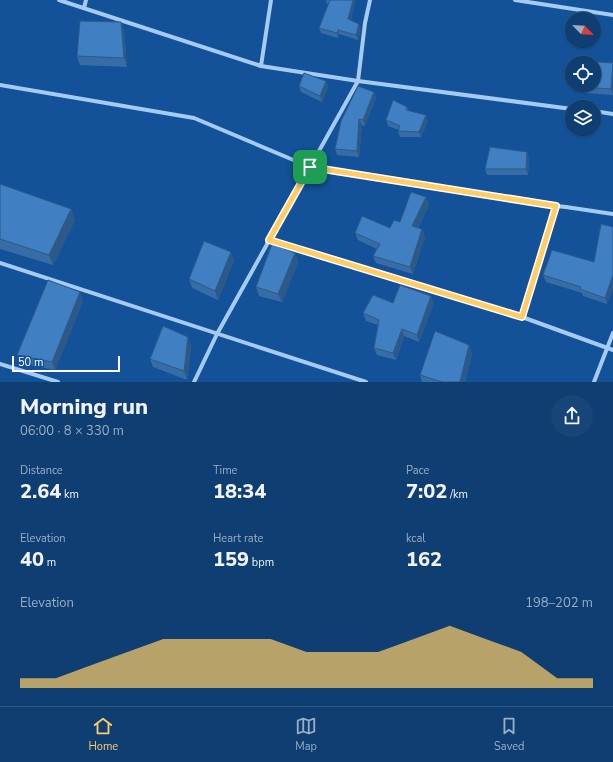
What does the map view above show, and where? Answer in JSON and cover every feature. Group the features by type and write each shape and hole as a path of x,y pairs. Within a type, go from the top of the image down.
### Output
{"street":[{"path":"59,0 261,66 358,81 565,108"},
{"path":"84,8 86,0"},
{"path":"261,66 271,0"},
{"path":"194,382 217,334 358,81 365,23 370,0"},
{"path":"514,0 613,15"},
{"path":"0,85 194,118 310,167 613,214"},
{"path":"601,113 613,114"},
{"path":"522,317 556,206"},
{"path":"269,240 522,317 613,350"},
{"path":"0,263 366,382"},
{"path":"594,382 613,333"},
{"path":"0,364 58,382"}],"building":[{"path":"330,0 353,0 348,19 359,24 356,35 338,30 337,33 319,28"},
{"path":"80,21 121,22 124,58 77,56"},
{"path":"601,62 613,63 611,89 601,88"},
{"path":"304,73 326,81 320,96 299,86"},
{"path":"358,86 374,92 363,120 359,119 357,151 335,149 341,121"},
{"path":"393,100 407,107 406,110 426,115 419,132 398,131 400,126 386,120"},
{"path":"490,147 527,152 526,169 485,169"},
{"path":"0,184 71,209 49,255 0,239"},
{"path":"411,192 426,197 412,226 422,229 410,267 373,256 380,244 355,233 362,216 390,228 394,220 400,222"},
{"path":"601,224 613,227 613,275 605,298 580,289 581,287 543,275 552,250 594,262"},
{"path":"204,241 231,252 215,291 189,279"},
{"path":"272,244 295,253 278,294 256,287"},
{"path":"48,280 80,292 52,362 17,355"},
{"path":"400,285 431,296 417,335 402,329 393,353 374,348 379,320 363,313 373,295 393,303"},
{"path":"163,326 188,337 184,371 150,359"},
{"path":"435,331 469,345 460,382 442,382 420,375"}],"route":[{"path":"310,167 556,206 522,317 269,240 310,167"}]}
